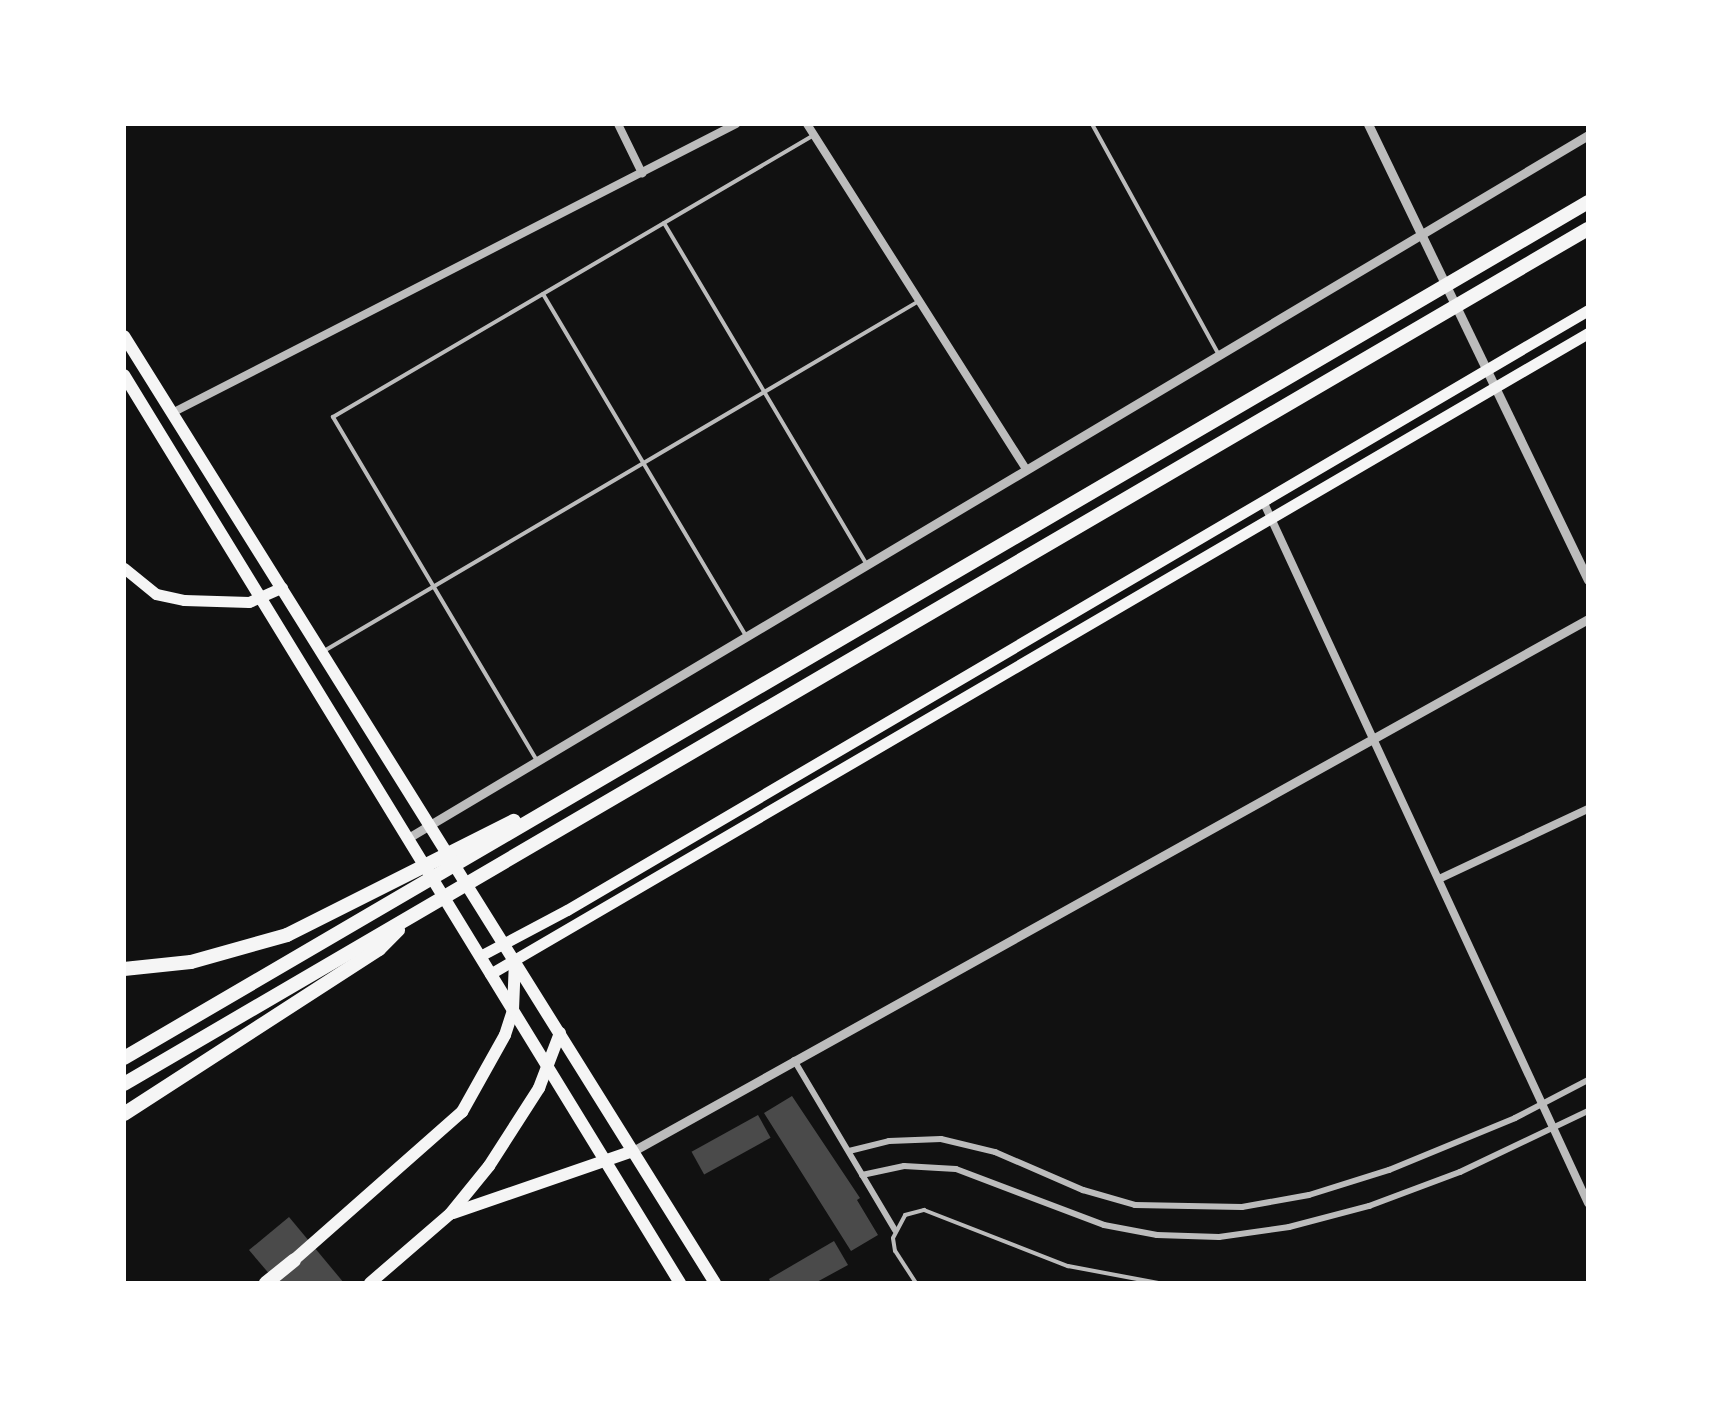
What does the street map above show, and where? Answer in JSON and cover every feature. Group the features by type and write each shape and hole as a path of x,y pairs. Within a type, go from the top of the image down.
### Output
{"highway":[{"path":"124,1058 399,890 605,779 1588,202"},
{"path":"124,1084 1588,229"},
{"path":"124,336 715,1283"},
{"path":"124,375 680,1283"},
{"path":"124,969 240,951 399,890"},
{"path":"124,1114 379,949 412,915"},
{"path":"266,1283 462,1112 496,1056 513,1010 515,961"},
{"path":"370,1283 450,1214 508,1140 548,1068 560,1033"},
{"path":"450,1214 633,1151"}],"main road":[{"path":"480,956 1588,310"},
{"path":"490,974 1588,333"},
{"path":"124,568 156,594 184,600 261,600 282,587"}],"street":[{"path":"618,124 642,173"},
{"path":"172,413 736,124"},
{"path":"807,124 1027,470"},
{"path":"1368,124 1588,580"},
{"path":"408,838 1588,135"},
{"path":"1263,501 1557,1128 1588,1203"},
{"path":"633,1151 1588,619"},
{"path":"1439,879 1588,809"},
{"path":"794,1060 895,1230"},
{"path":"849,1151 889,1141 941,1139 995,1152 1107,1198 1168,1209 1217,1209 1283,1201 1348,1184 1545,1104 1588,1080"},
{"path":"862,1175 904,1166 956,1169 1104,1225 1157,1235 1219,1237 1289,1227 1369,1206 1557,1128 1588,1111"}],"lane":[{"path":"1092,124 1219,355"},
{"path":"537,761 333,417 814,135"},
{"path":"664,223 867,565"},
{"path":"543,294 747,636"},
{"path":"322,652 919,301"},
{"path":"916,1283 895,1251 895,1230 909,1212 933,1210 1068,1266 1158,1283"}],"building":[{"path":"792,1096 860,1198 857,1200 878,1235 851,1251 764,1113"},
{"path":"758,1115 771,1138 704,1175 692,1152"},
{"path":"289,1217 344,1283 277,1283 249,1250"},
{"path":"834,1241 848,1265 815,1283 771,1283 769,1279"}]}
